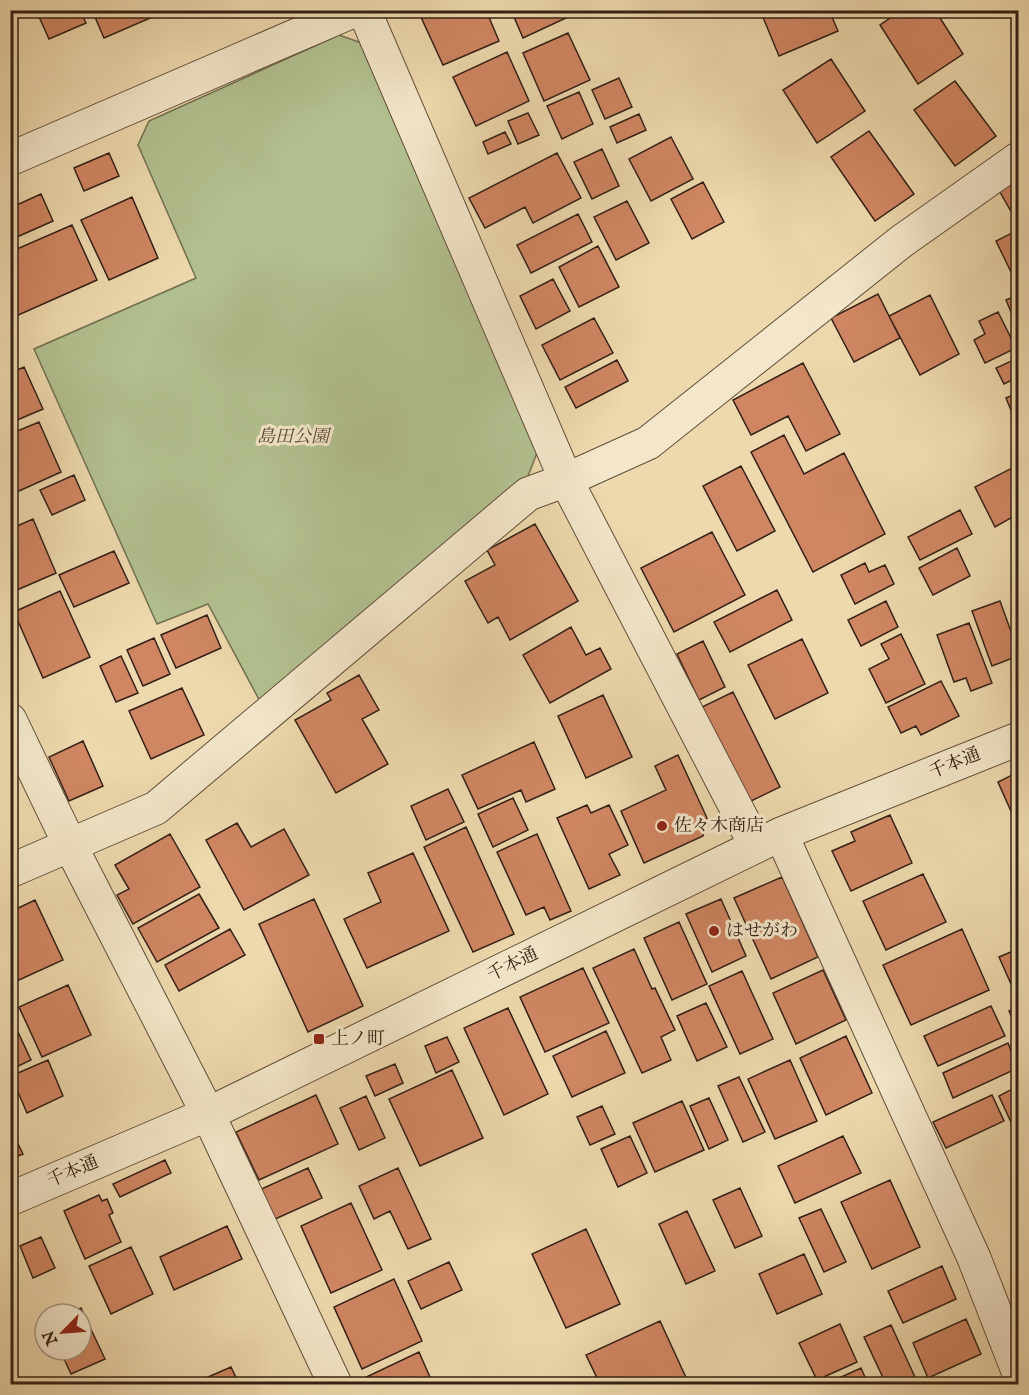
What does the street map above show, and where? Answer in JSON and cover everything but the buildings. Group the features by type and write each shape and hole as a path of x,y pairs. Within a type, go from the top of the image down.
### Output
{"street":[{"path":"10,159 354,10"},
{"path":"364,10 566,480 769,840 974,1258 1018,1371"},
{"path":"10,871 156,808 528,494 566,480 648,443 902,241 1018,159"},
{"path":"10,720 70,845 208,1114 335,1384"},
{"name":"千本通","path":"10,1198 208,1114 769,840 1018,739"}],"green space":[{"name":"島田公園","path":"339,35 373,47 540,445 525,484 263,707 208,604 157,624 34,349 196,278 138,145 149,121"}],"place":[{"name":"佐々木商店","path":"662,826"},
{"name":"はせがわ","path":"714,931"},
{"name":"上ノ町","path":"319,1039"}]}
